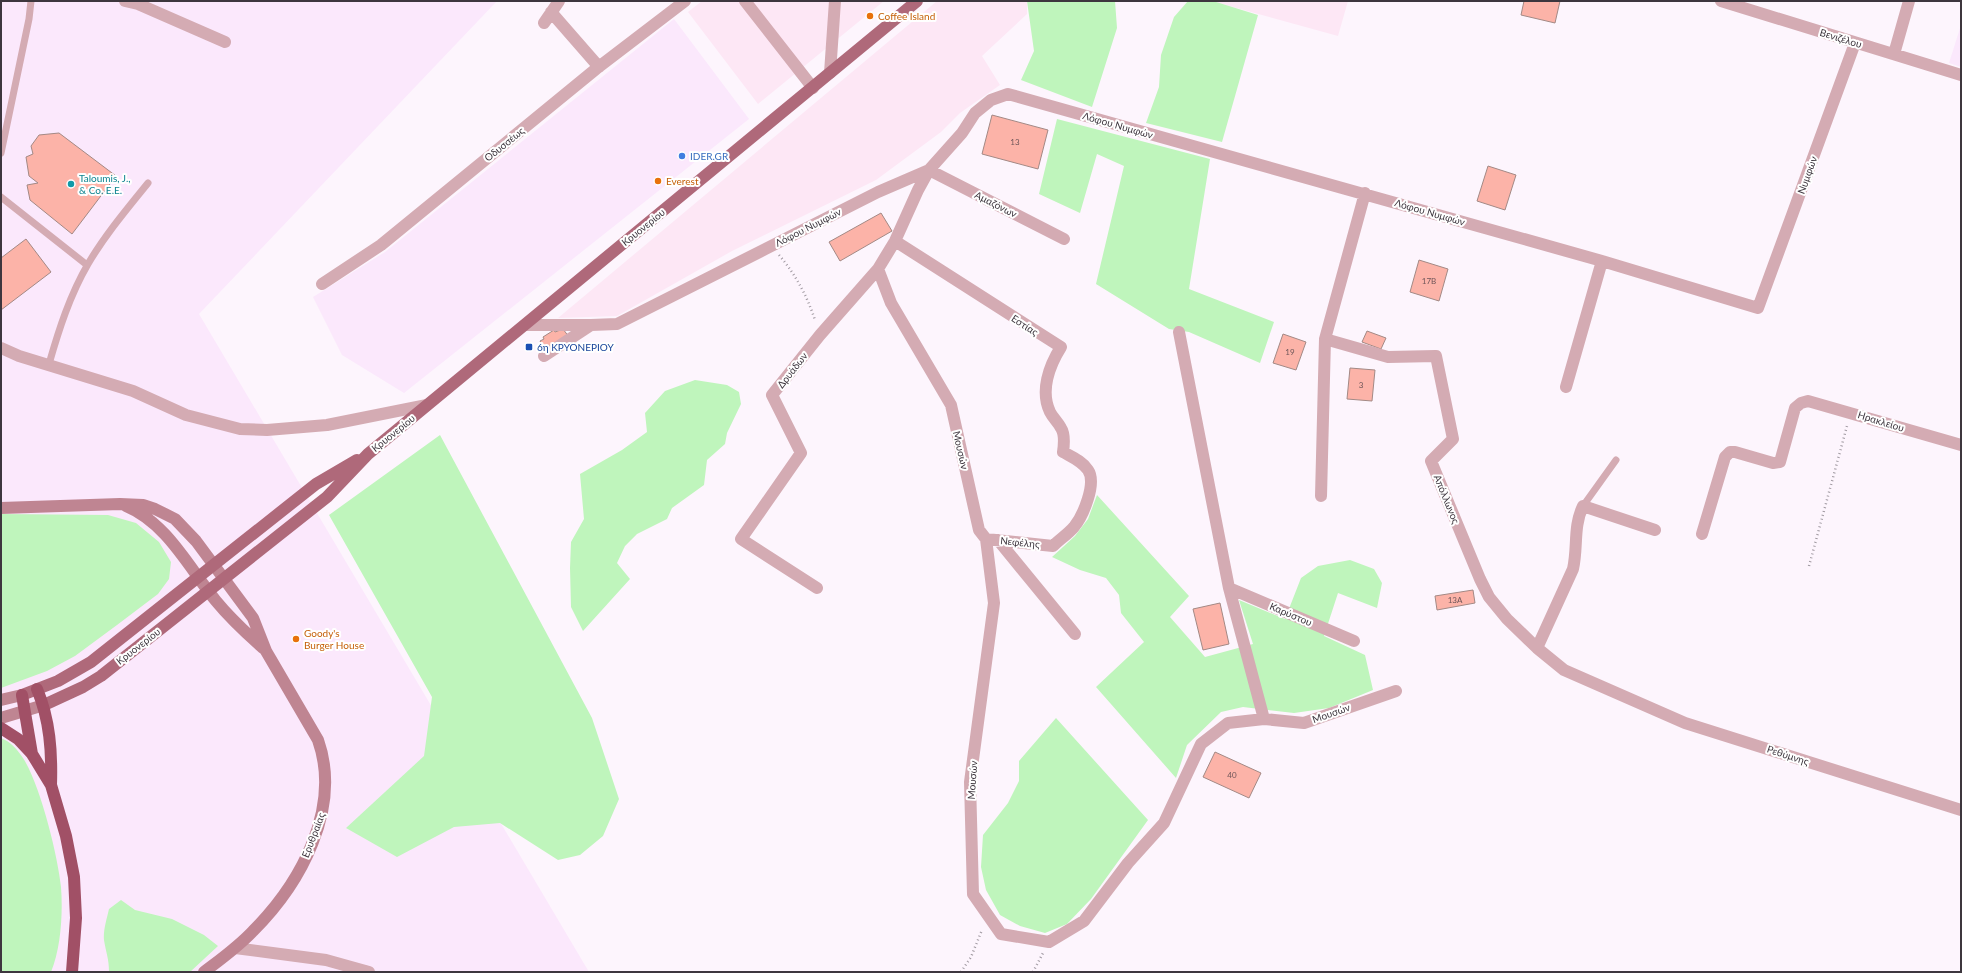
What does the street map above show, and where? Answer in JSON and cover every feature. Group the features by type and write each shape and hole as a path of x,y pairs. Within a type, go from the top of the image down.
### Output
{"highway":[{"path":"37,689 44,705 52,749 51,785"},
{"path":"22,695 32,754"},
{"path":"1,728 18,739 32,754 51,785 66,836 74,877 76,918 72,972"},
{"path":"66,972 74,954"}],"main road":[{"name":"Κρυονερίου","path":"1,718 25,712 44,705 84,687 101,676 327,497 368,454 917,1"},
{"name":"Κρυονερίου","path":"1,700 22,695 58,681 91,662 316,484 368,454"},
{"name":"Ερυθραίας","path":"120,504 136,510 162,532 208,591 239,627 266,651"},
{"name":"Ερυθραίας","path":"1,508 120,504 144,505 175,519 193,537 225,578 252,618 266,651 318,740 323,755 326,787 323,810 310,850 298,872 270,913 235,948 204,972"}],"street":[{"path":"125,1 138,4 225,42"},
{"path":"544,23 559,1"},
{"name":"Οδυσσέως","path":"322,284 381,245 599,67 685,1"},
{"path":"745,1 812,88"},
{"path":"830,73 834,1"},
{"name":"Βενιζέλου","path":"1721,1 1961,75"},
{"path":"1894,54 1909,1"},
{"path":"551,12 599,67"},
{"name":"Νυμφών","path":"1758,308 1856,43"},
{"name":"Λόφου Νυμφών","path":"525,325 590,326 618,324 878,192 929,170 962,133 975,113 991,100 1008,94 1365,193 1602,261 1758,308"},
{"name":"Αμαζόνων","path":"929,170 1064,239"},
{"name":"Δρυάδων","path":"817,588 741,539 801,453 772,395 820,335 878,269 895,241 918,190 929,170"},
{"path":"1321,496 1325,339 1365,193"},
{"name":"Εστίας","path":"895,241 1060,347 1050,366 1046,390 1050,414 1062,428 1063,452"},
{"path":"1566,387 1602,261"},
{"name":"Μουσών","path":"878,269 891,303 951,405 979,530 986,539 994,603 970,782 973,894 1001,934 1049,942 1084,921 1128,863 1164,823 1201,744 1228,723 1264,719 1304,723 1396,691"},
{"path":"544,356 590,326"},
{"path":"1179,332 1229,588 1264,719"},
{"name":"Απόλλωνος","path":"1325,339 1388,357 1436,356 1453,439 1431,461 1480,579 1489,597 1507,619 1537,648 1564,670 1618,694"},
{"path":"1,348 18,356 133,390 186,415 240,429 267,430 327,425 427,405"},
{"name":"Ηρακλείου","path":"1702,534 1724,457 1730,452 1735,452 1772,463 1780,462 1795,408 1801,403 1808,401 1851,412 1961,445"},
{"name":"Νεφέλης","path":"986,539 1053,546 1074,527 1087,504 1091,483 1089,471 1082,462 1063,452"},
{"path":"1537,648 1573,569 1576,556 1575,532 1583,506 1655,530"},
{"path":"998,540 1075,634"},
{"name":"Καρύστου","path":"1229,588 1354,641"},
{"name":"Ρεθύμνης","path":"1618,694 1685,723 1961,810"},
{"path":"235,948 326,960 369,972"}],"lane":[{"path":"1,153 29,19 31,1"},
{"path":"49,364 62,320 87,265 105,237 148,183"},
{"path":"1,197 87,265"},
{"path":"1583,506 1616,460"}],"path":[{"path":"771,246 791,269 807,298 820,335"},
{"path":"1809,566 1851,412"},
{"path":"961,972 971,957 988,916"},
{"path":"1033,972 1049,942"}],"shaded area":[{"path":"1,1 497,1 199,314 589,972 1,972"},
{"path":"702,1 884,1 758,104 688,12"},
{"path":"937,1 1027,1 1027,14 982,56 1000,85 960,113 941,132 876,180 732,251 617,316 558,318"},
{"path":"1211,1 1348,1 1338,36"},
{"path":"674,19 749,119 404,393 342,355 313,297 385,252"},
{"path":"1961,25 1961,67 1949,63"}],"green space":[{"path":"1027,1 1115,1 1117,28 1092,107 1021,80 1034,51"},
{"path":"1188,1 1213,1 1258,15 1222,142 1146,123 1159,87 1161,55 1174,17"},
{"path":"1057,119 1210,159 1189,289 1274,322 1260,363 1189,332 1169,329 1096,284 1124,166 1097,154 1080,213 1039,194"},
{"path":"695,380 727,385 739,392 741,404 727,433 725,444 707,460 704,485 672,508 667,519 637,534 625,546 617,563 630,579 583,631 571,607 570,568 571,542 584,519 580,474 622,450 647,432 645,413 665,391"},
{"path":"440,435 592,718 619,799 603,836 580,855 558,860 500,823 454,827 397,857 346,828 424,756 432,697 329,515"},
{"path":"1097,495 1189,596 1170,617 1205,657 1253,644 1239,600 1285,619 1301,578 1318,566 1350,560 1374,569 1382,583 1377,608 1338,593 1324,636 1365,655 1373,690 1329,708 1294,713 1243,707 1221,712 1187,745 1176,778 1096,687 1144,642 1121,613 1119,595 1106,578 1080,570 1052,557 1075,536 1088,519"},
{"path":"1,514 108,515 136,523 159,542 171,562 169,579 158,594 75,656 47,671 1,688"},
{"path":"1056,718 1148,820 1091,899 1067,924 1045,933 1020,926 1000,915 986,890 981,867 983,835 1008,803 1019,781 1019,761"},
{"path":"1,738 11,744 23,758 36,785 42,802 56,857 61,887 62,908 59,941 51,972 1,972"},
{"path":"121,900 135,910 172,919 204,935 218,946 190,972 109,972 104,940 105,928 109,909"}],"building":[{"path":"1524,1 1560,1 1555,23 1521,15"},
{"path":"992,115 1048,130 1038,169 982,154"},
{"name":"Taloumis, J., & Co. E.E.","path":"59,133 116,176 72,234 30,200 27,185 38,183 29,176 26,157 33,154 31,146 39,135"},
{"path":"1488,166 1516,175 1505,210 1477,201"},
{"path":"881,213 892,231 840,261 829,242"},
{"path":"26,239 51,272 1,310 1,258"},
{"path":"1419,260 1448,269 1439,301 1410,292"},
{"path":"563,329 569,337 544,349 540,341 544,339 543,337 554,330 555,332"},
{"path":"1367,331 1386,338 1381,349 1362,342"},
{"path":"1283,334 1306,342 1296,370 1273,363"},
{"path":"1350,368 1375,370 1372,401 1347,399"},
{"path":"1473,590 1475,603 1437,610 1435,596"},
{"path":"1220,603 1229,644 1203,650 1193,609"},
{"path":"1215,752 1261,773 1249,798 1203,777"}],"place":[{"name":"Coffee Island","path":"870,16"},
{"name":"IDER.GR","path":"682,156"},
{"name":"Everest","path":"658,181"},
{"name":"Taloumis, J., & Co. E.E.","path":"71,184"},
{"name":"6η ΚΡΥΟΝΕΡΙΟΥ","path":"529,347"},
{"name":"Goody's Burger House","path":"296,639"}]}
